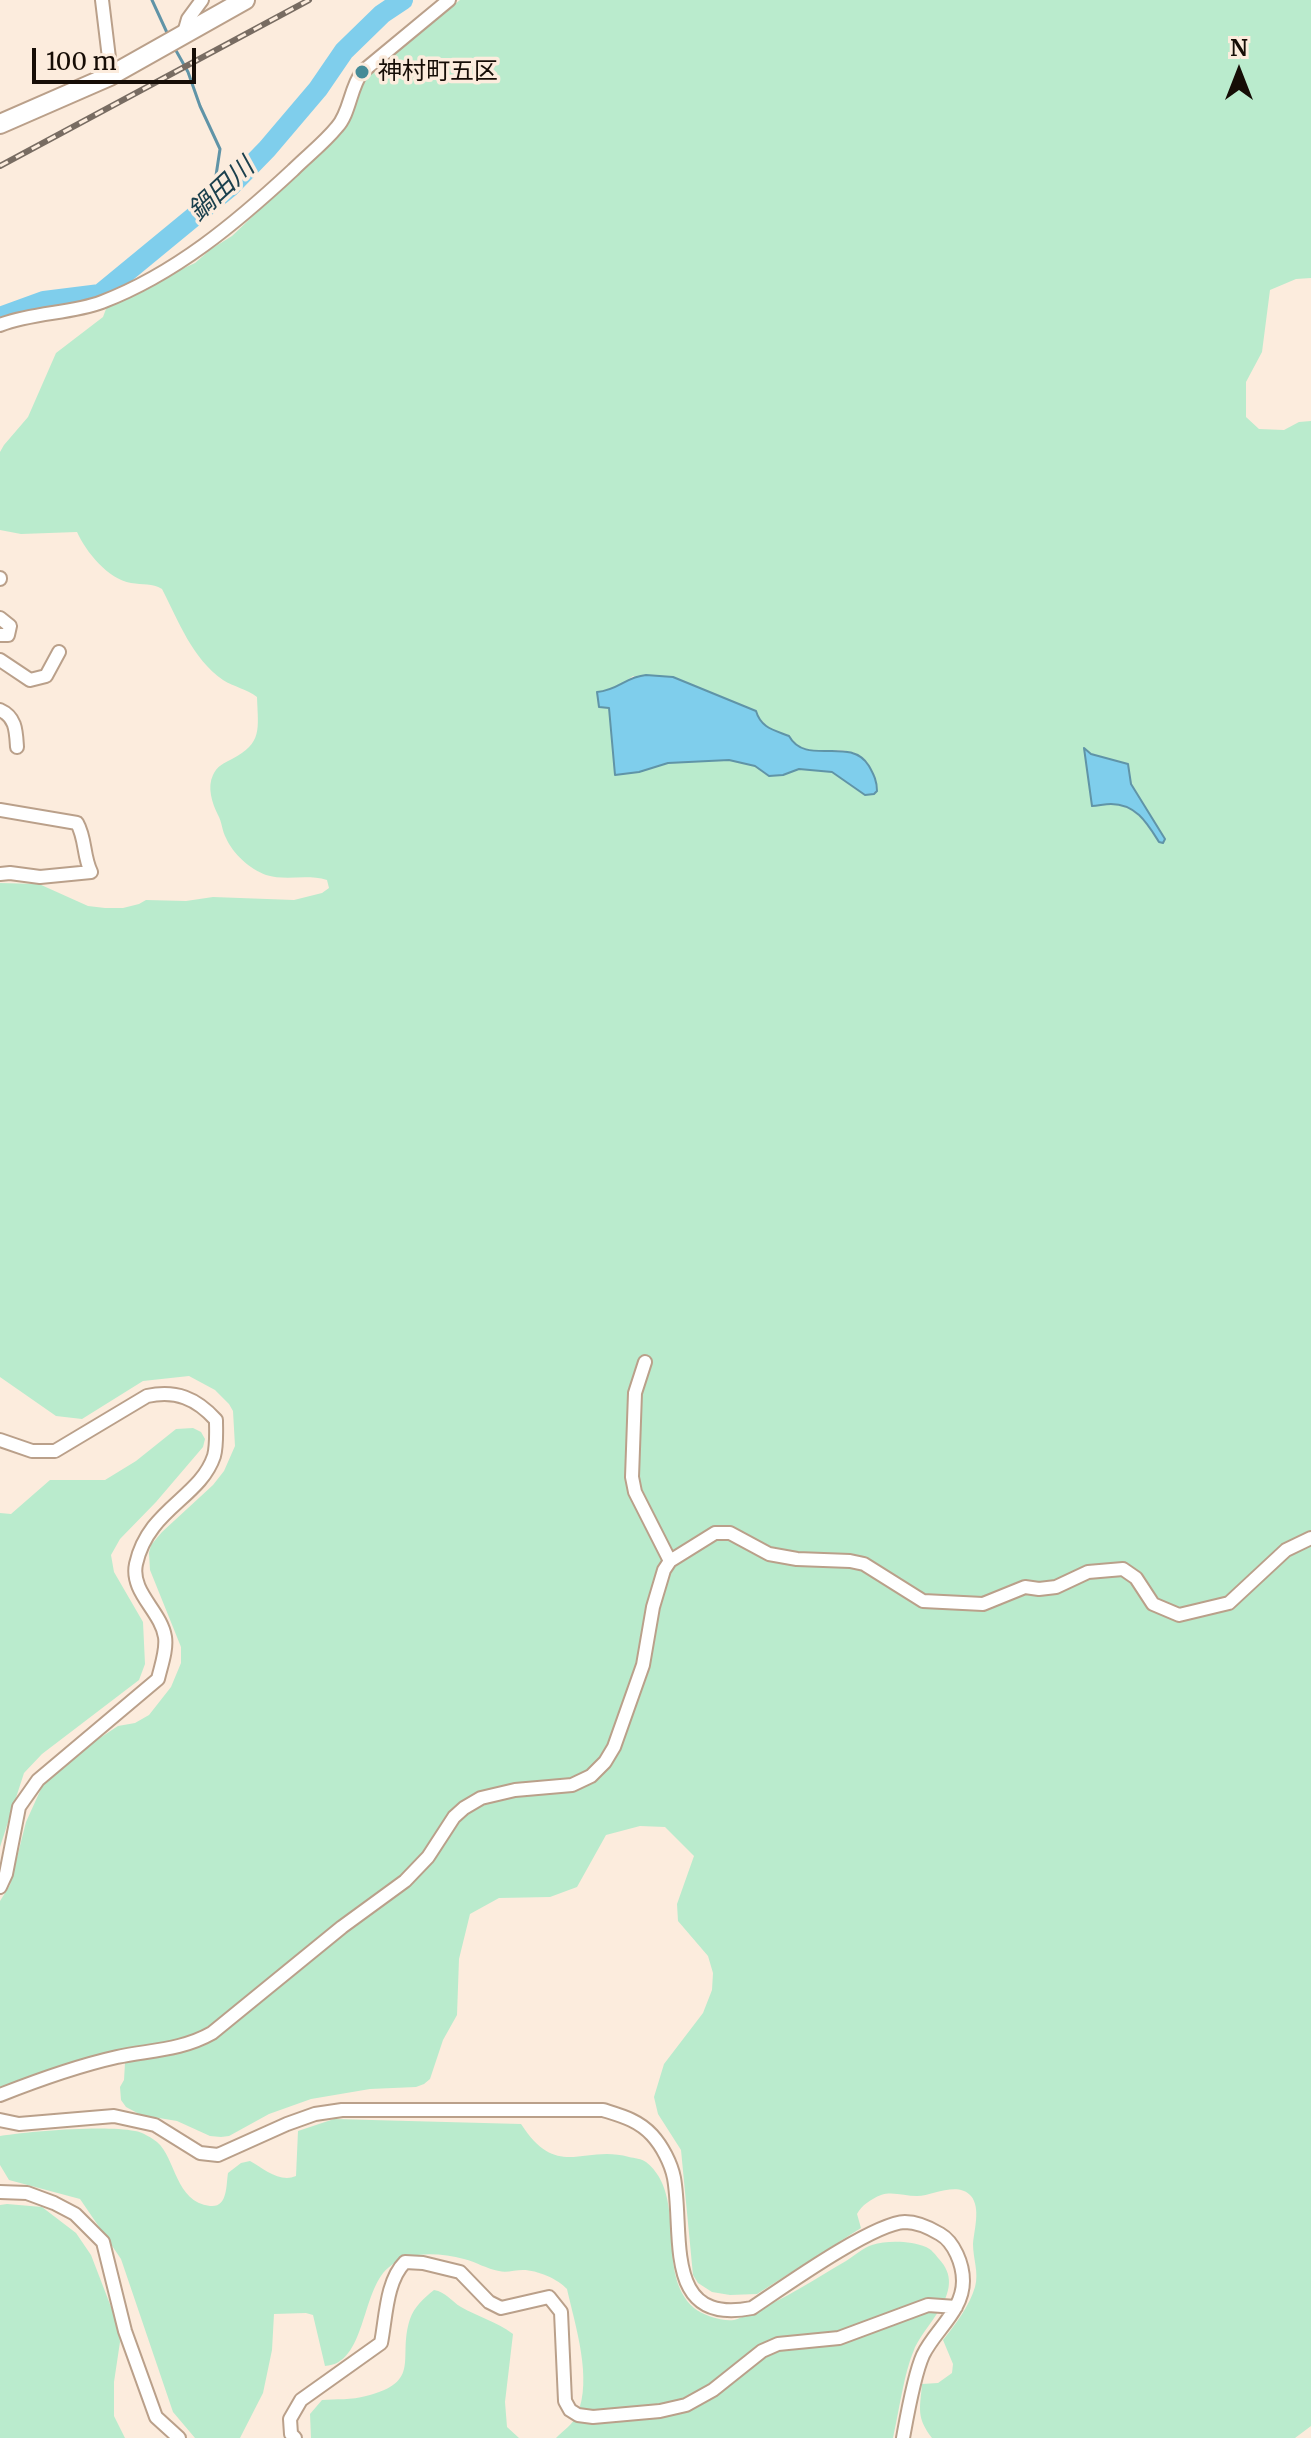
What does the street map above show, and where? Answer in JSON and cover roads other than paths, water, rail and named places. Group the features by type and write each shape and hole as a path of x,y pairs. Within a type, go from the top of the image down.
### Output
{"highway":[{"path":"0,124 110,76 245,0"}],"street":[{"path":"102,0 109,58 105,68 110,76"},
{"path":"175,38 202,0"},
{"path":"0,325 25,316 99,303 151,281 202,246 279,183 340,125 354,82 362,72 449,0"},
{"path":"0,618 10,626 8,635 0,635"},
{"path":"0,660 30,680 46,676 59,652"},
{"path":"0,710 10,715 16,725 17,747"},
{"path":"0,810 77,823 83,833 84,858 91,872 40,877 0,874"},
{"path":"645,1362 635,1393 632,1477 635,1492 670,1561"},
{"path":"0,1440 32,1451 55,1451 147,1396 164,1393 190,1397 216,1420 213,1457 202,1477 149,1531 135,1566 137,1584 165,1635 158,1679 38,1780 19,1807 6,1874 0,1887"},
{"path":"0,2095 82,2066 196,2042 212,2033 329,1936 405,1881 428,1857 454,1817 464,1808 481,1798 515,1790 559,1788 591,1776 614,1747 643,1665 653,1607 664,1570 670,1561 715,1533 730,1533 769,1554 864,1564 919,1600 983,1604 1025,1587 1056,1587 1088,1572 1123,1569 1136,1578 1153,1604 1179,1615 1229,1603 1286,1550 1311,1538"},
{"path":"0,2120 19,2124 114,2116 155,2125 200,2153 218,2155 287,2124 315,2114 342,2110 603,2110 633,2119 652,2135 665,2152 674,2176 682,2265 687,2286 701,2304 731,2312 752,2308 864,2237 906,2222 926,2227 954,2246 963,2281 956,2307 923,2355 903,2438"},
{"path":"0,2192 27,2193 54,2203 75,2214 103,2242 125,2331 156,2417 179,2438"},
{"path":"295,2438 291,2434 290,2419 301,2400 381,2343 386,2309 399,2268 405,2262 460,2272 489,2302 501,2308 549,2297 561,2312 565,2401 570,2410 578,2415 593,2417 660,2411 686,2405 713,2390 762,2351 778,2344 839,2338 928,2305 956,2307"}],"water":[{"path":"646,675 673,677 756,711 765,725 789,736 806,749 840,751 861,757 872,772 877,791 865,795 832,772 799,769 769,776 755,766 729,760 668,763 615,775 609,708 599,707 597,692"},
{"path":"1084,748 1091,754 1128,764 1131,784 1165,839 1163,843 1140,816 1127,807 1111,804 1092,806"}],"waterway":[{"path":"152,0 169,37"},
{"name":"鍋田川","path":"0,317 44,301 100,294 230,187 318,89 344,51 382,14 403,0"},
{"path":"174,47 188,72 220,149 212,202"}],"railway":[{"path":"0,166 309,0"}],"place":[{"name":"神村町五区","path":"362,72"}]}
